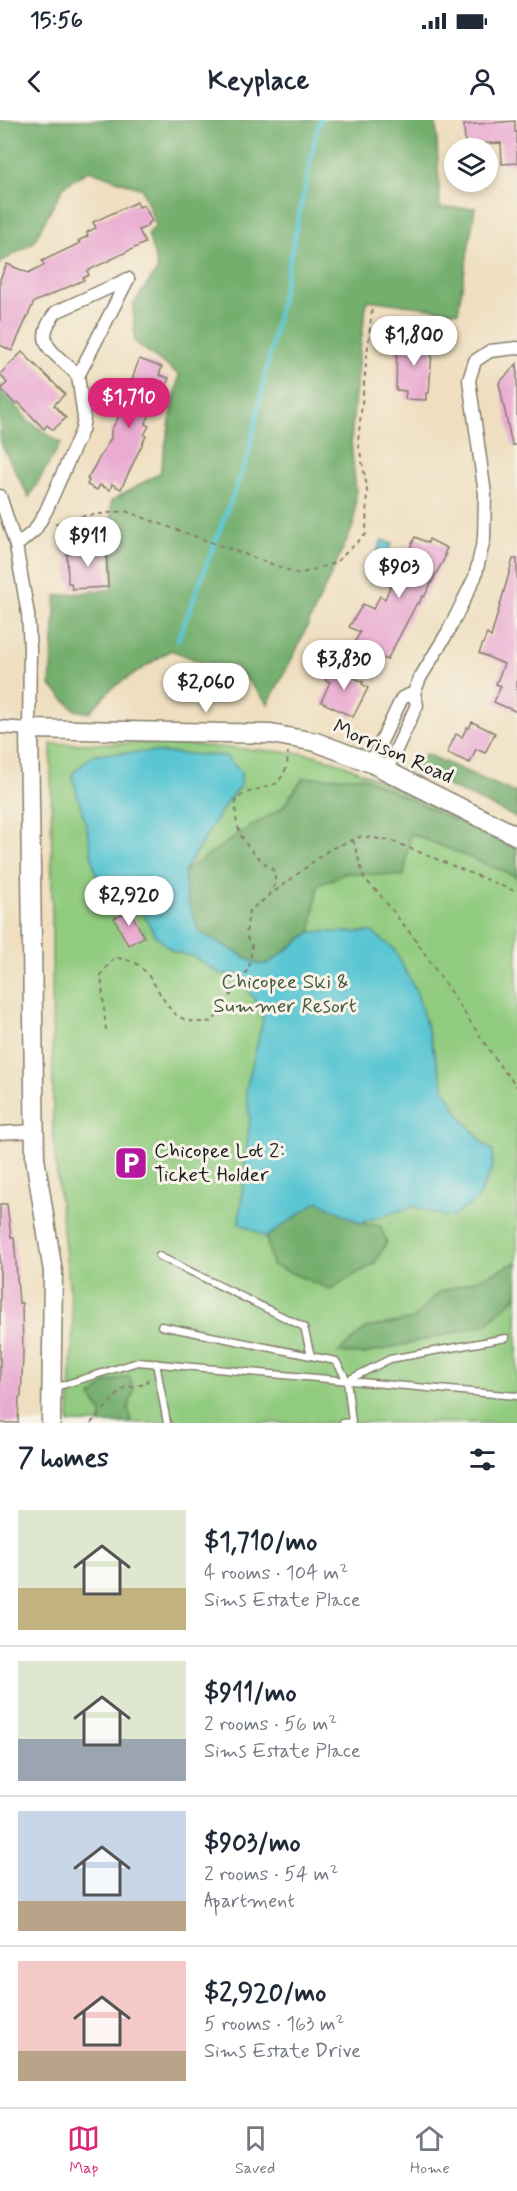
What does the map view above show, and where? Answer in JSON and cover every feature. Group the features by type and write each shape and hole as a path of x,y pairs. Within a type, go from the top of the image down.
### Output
{"street":[{"path":"15,546 35,531 46,511 82,430 84,418 78,376 66,362 53,355 47,345 44,334 48,322 56,312 128,279 78,376"},
{"path":"378,767 417,705 414,693 420,678 449,630 474,577 483,539 485,494 469,380 475,361 490,351 517,348"},
{"path":"0,496 15,546 24,589 30,648 34,1131 53,1272 51,1423"},
{"path":"378,767 402,698 414,693"},
{"path":"0,727 29,729"},
{"name":"Morrison Road","path":"29,729 271,734 316,742 378,767 517,836"},
{"path":"0,1133 34,1131"}],"lane":[{"path":"159,1256 304,1327 311,1356"},
{"path":"161,1326 336,1361 347,1380 352,1422 343,1423"},
{"path":"347,1380 390,1359 506,1338"},
{"path":"52,1388 138,1362 517,1396"},
{"path":"156,1363 167,1423"}],"path":[{"path":"35,531 75,517 125,511 299,574 335,563 366,534 367,487 358,441 372,309"},
{"path":"266,898 276,883 273,870 243,840 236,824 236,799 246,793 278,783 287,767 288,747"},
{"path":"106,1030 101,974 115,957 135,963 150,978 165,1002 180,1019 196,1023 213,1021 249,968 252,946 246,936 249,910 330,849 362,836 392,841 517,892"},
{"path":"353,840 364,878 417,942 500,1066 517,1087"},
{"path":"91,1423 124,1388 146,1384 156,1363"}],"green space":[{"path":"0,120 436,120 440,208 475,208 458,312 367,300 358,363 351,441 356,493 354,524 295,653 268,704 235,666 201,662 171,650 113,687 89,713 75,710 50,685 56,596 113,589 111,501 160,473 179,375 135,342 133,305 158,269 148,234 156,225 142,189 89,170 64,186 33,243 2,261 0,265"},
{"path":"0,384 27,420 61,443 29,497 0,442"},
{"name":"Chicopee Ski & Summer Resort","path":"168,743 310,754 343,764 517,845 517,1423 69,1423 73,1321 53,1139 51,744"},
{"path":"426,754 515,793 517,790 517,818 408,767"},
{"path":"362,777 517,849 517,877 410,833 404,876 346,873 318,885 311,932 268,964 258,964 199,932 187,899 184,872 240,833 282,808 303,778"},
{"path":"318,1200 360,1223 380,1226 387,1242 374,1264 330,1289 272,1265 266,1237"},
{"path":"517,1262 517,1296 485,1325 365,1354 338,1353 366,1328 413,1319 440,1292 484,1277"},
{"path":"129,1376 134,1390 128,1408 132,1423 100,1423 101,1412 91,1397 106,1383"}],"water":[{"path":"382,540 392,544 382,565 373,562"},
{"path":"150,752 225,756 241,772 241,785 228,800 184,872 187,899 199,932 258,964 268,964 311,932 372,932 394,949 417,993 445,1090 459,1114 483,1143 493,1151 493,1167 477,1200 452,1217 435,1214 415,1206 360,1223 318,1201 266,1237 239,1223 250,1118 246,1090 263,1020 253,997 235,974 220,974 194,957 172,951 155,935 137,902 128,900 119,906 111,905 100,888 72,774 94,754"}],"building":[{"path":"515,121 517,163 502,164 501,143 498,143 498,138 465,138 464,125"},
{"path":"137,202 139,207 144,205 152,221 147,224 148,226 139,230 145,243 87,271 89,275 83,278 84,280 34,302 12,351 0,345 0,279 7,264 28,273 44,265 42,261 80,243 78,241 88,236 87,232 96,228 93,222"},
{"path":"400,336 433,338 429,393 426,393 426,400 405,399 406,391 396,390 397,345 399,345"},
{"path":"22,352 65,394 54,405 66,418 53,430 47,425 44,429 18,402 15,404 1,389 7,383 0,374"},
{"path":"139,359 162,367 159,375 169,378 164,392 162,391 145,424 149,426 144,435 146,436 121,489 112,484 110,490 100,485 97,490 87,485 89,480 87,479 111,438 111,431 121,412 126,415 138,386 131,383"},
{"path":"517,364 517,445 512,445 499,383"},
{"path":"415,537 428,543 429,539 447,548 444,555 446,555 387,660 354,644 360,632 349,627 363,604 373,609 380,596 385,599 395,575 390,573 398,555 406,558"},
{"path":"106,547 108,587 72,589 71,583 68,583 67,554 70,554 70,548"},
{"path":"513,559 517,559 517,712 494,702 501,686 496,684 504,664 479,653 487,634 491,637"},
{"path":"333,663 351,672 349,675 363,682 362,684 368,688 353,717 321,702 330,682 325,680"},
{"path":"472,722 495,733 485,753 476,749 470,763 447,753 456,734 462,737"},
{"path":"130,910 144,937 128,945 114,918"},
{"path":"0,1204 7,1204 11,1237 14,1237 19,1303 22,1303 23,1356 18,1423 0,1423"}],"waterway":[{"path":"178,640 249,453 318,125 321,120"}],"place":[{"name":"Chicopee Lot 2: Ticket Holder","path":"131,1163"}]}
